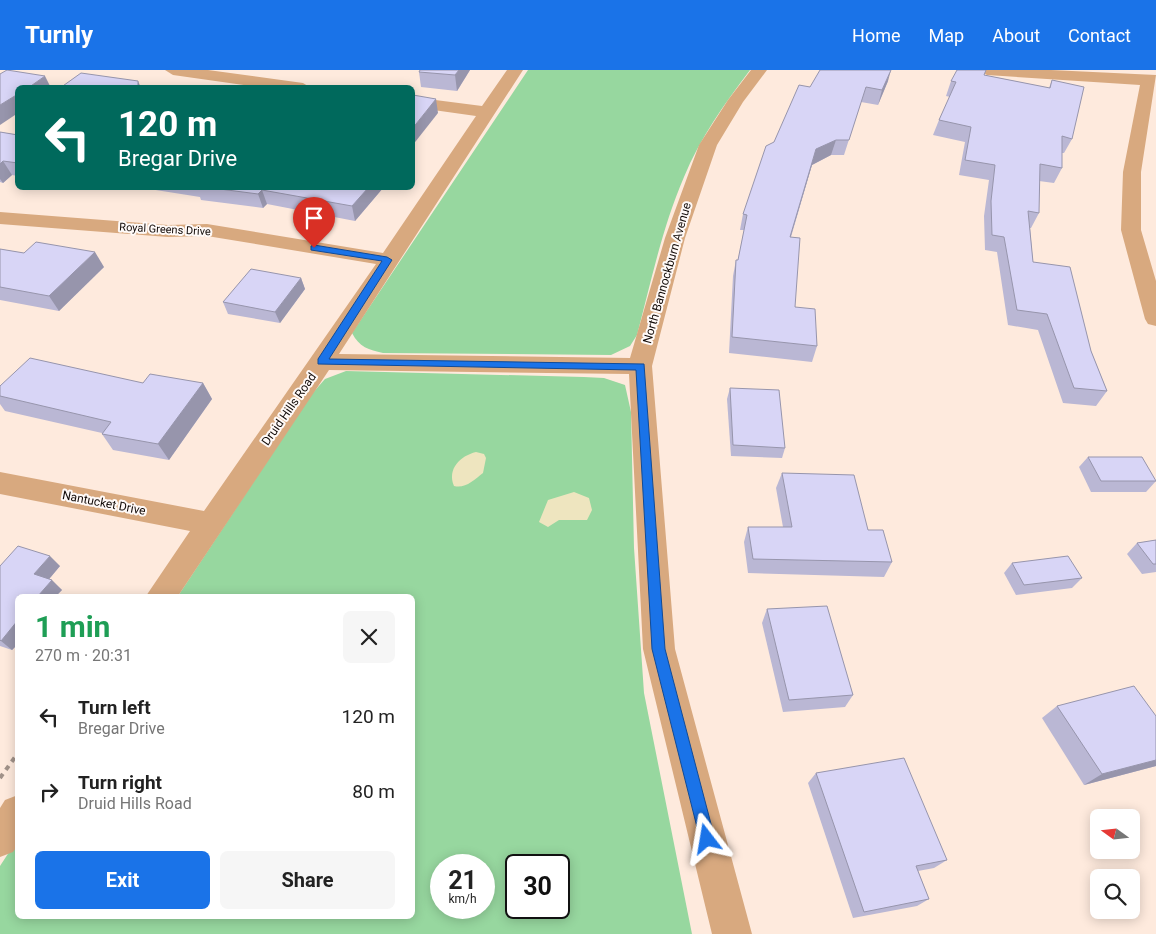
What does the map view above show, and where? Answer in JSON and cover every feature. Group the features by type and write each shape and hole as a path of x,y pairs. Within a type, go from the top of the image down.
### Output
{"street":[{"path":"173,70 281,85"},
{"name":"Druid Hills Road","path":"161,594 322,362 387,260 515,70"},
{"name":"North Bannockburn Avenue","path":"732,934 659,649 640,366 675,238 708,145 736,100 759,70"},
{"path":"987,70 1152,80 1132,172 1131,230 1156,319"},
{"path":"415,102 486,112"},
{"name":"Royal Greens Drive","path":"0,218 168,231 207,230 387,260"},
{"path":"322,362 640,366"},
{"name":"Nantucket Drive","path":"0,483 209,523"},
{"path":"0,839 15,816"}],"path":[{"path":"0,778 15,757"}],"green space":[{"path":"528,70 750,70 705,135 684,177 663,235 637,335 630,346 611,355 383,353 365,347 358,342 352,333"},
{"path":"346,371 604,378 625,385 631,412 634,548 644,693 692,934 0,934 0,866 15,843 15,919 415,919 415,594 179,594 311,395 325,379"}],"sand":[{"path":"476,452 484,454 486,458 483,473 466,485 454,486 452,474 456,464"},
{"path":"574,492 589,498 592,510 587,520 559,520 548,527 539,522 548,500"}],"building":[{"path":"7,70 45,76 32,85 15,85 15,96 0,105 0,74"},
{"path":"420,70 459,70 455,75 419,72"},
{"path":"820,70 891,70 882,90 866,87 849,140 836,140 816,149 790,237 800,238 795,307 815,309 817,346 732,337 736,260 738,260 747,215 743,214 766,146 774,142 799,85 810,87"},
{"path":"957,70 986,70 984,75 1050,88 1052,80 1084,87 1072,139 1062,136 1062,168 1040,164 1039,213 1028,211 1033,262 1070,267 1091,351 1107,391 1074,388 1047,314 1017,310 1004,237 992,235 991,201 995,165 965,160 971,127 939,120 956,82 951,81"},
{"path":"81,73 138,81 138,85 64,85"},
{"path":"415,95 436,99 415,125"},
{"path":"0,132 15,134 15,163 3,161 0,164"},
{"path":"227,190 262,190 258,194"},
{"path":"262,190 366,190 352,206"},
{"path":"36,242 95,252 49,296 0,287 0,249 24,253"},
{"path":"251,269 301,278 275,312 223,302"},
{"path":"30,358 143,383 150,374 203,383 158,444 102,434 111,422 0,396 0,386"},
{"path":"730,388 779,390 785,448 733,445"},
{"path":"1088,457 1142,457 1156,481 1101,481"},
{"path":"782,473 854,475 868,530 883,530 892,562 753,559 748,527 792,527"},
{"path":"1156,540 1156,564 1153,564 1137,543"},
{"path":"18,546 50,556 34,574 52,580 40,594 15,594 15,624 1,641 0,640 0,566"},
{"path":"1068,556 1082,578 1024,585 1012,563"},
{"path":"827,606 853,695 789,700 767,609"},
{"path":"1134,686 1156,716 1156,760 1102,774 1057,706"},
{"path":"904,758 947,860 916,866 929,899 864,912 816,773"}],"route":[{"path":"314,248 387,260 322,362 640,366 659,649 707,839"}]}
